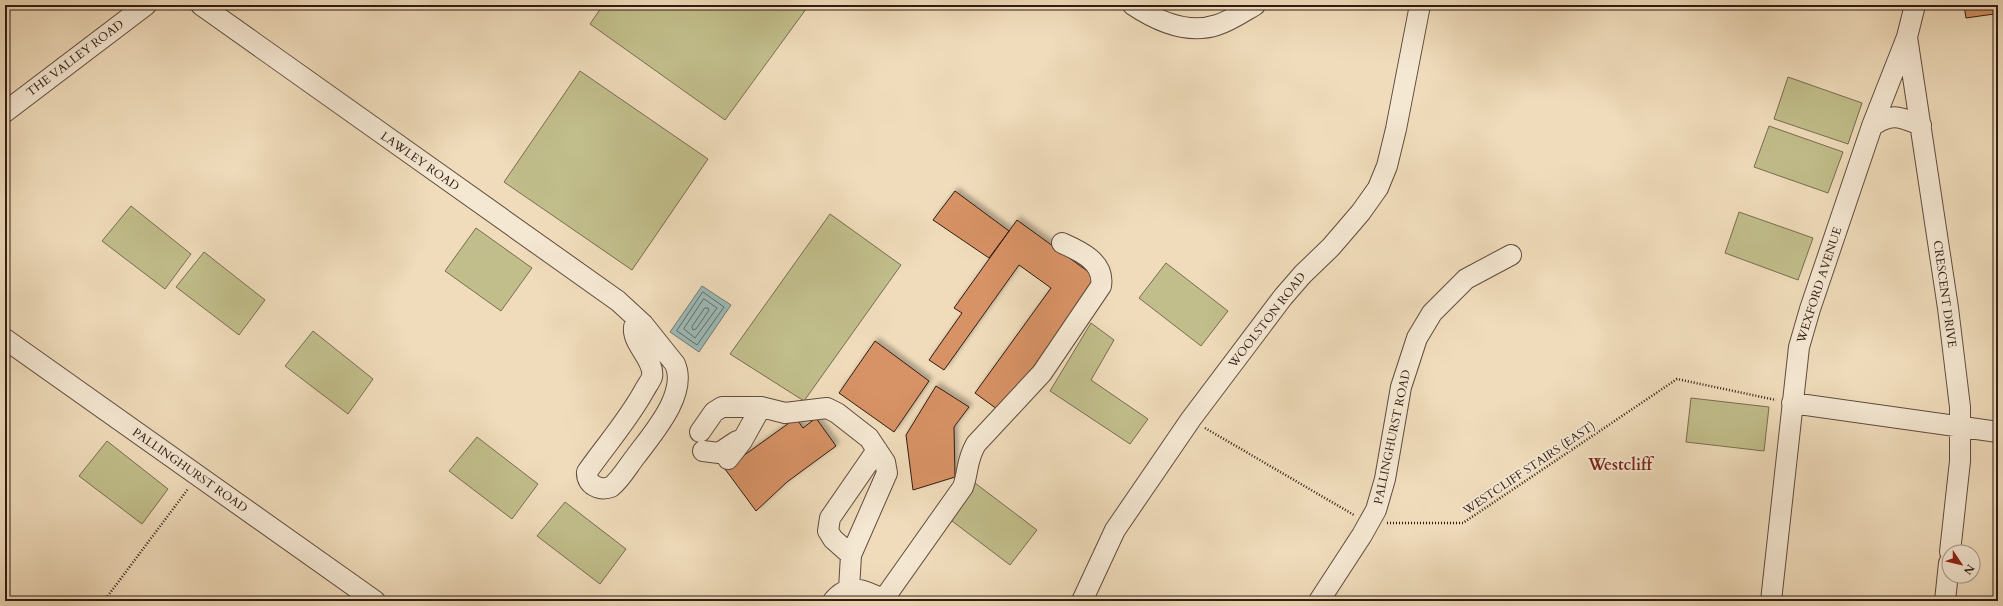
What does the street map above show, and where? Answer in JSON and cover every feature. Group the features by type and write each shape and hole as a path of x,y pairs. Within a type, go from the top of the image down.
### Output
{"street":[{"name":"THE VALLEY ROAD","path":"5,112 146,5"},
{"name":"LAWLEY ROAD","path":"201,5 618,300 637,320 643,324 675,364 678,370 677,386 674,398 661,421 615,484 611,487 601,488 590,482 587,478 587,472 639,400 652,377 649,362 635,335 634,328 637,320"},
{"path":"1133,5 1169,25 1194,27 1218,25 1255,5"},
{"name":"WOOLSTON ROAD","path":"1082,601 1115,530 1190,419 1283,297 1303,274 1331,247 1361,212 1378,188 1387,166 1396,129 1420,5"},
{"name":"WEXFORD AVENUE","path":"1771,601 1796,361 1806,319 1872,126 1907,37 1915,5"},
{"name":"CRESCENT DRIVE","path":"1907,37 1948,308 1960,408 1960,461 1951,544"},
{"path":"1872,126 1884,118 1892,117 1900,117 1921,125"},
{"path":"742,441 737,440 718,453 701,441 718,409 729,407 761,407 785,413 823,408 832,410 869,438 885,462 887,473 851,555 841,595 868,592 884,600 963,487 969,456 976,444 1042,373 1101,286 1101,275 1092,260 1085,254 1062,243"},
{"name":"PALLINGHURST ROAD","path":"1319,601 1376,510 1383,490 1401,387 1417,338 1432,313 1466,279 1511,255"},
{"name":"PALLINGHURST ROAD","path":"5,339 375,601"},
{"path":"1792,403 1998,432"},
{"path":"728,459 742,441 761,407"},
{"path":"851,555 833,539 828,530 830,518 878,450"},
{"path":"1945,601 1947,584"}],"path":[{"name":"WESTCLIFF STAIRS (EAST)","path":"1369,523 1463,523 1677,379 1792,403"},
{"path":"1190,419 1369,523"},
{"path":"104,601 198,476"}],"shaded area":[{"path":"603,5 809,5 725,120 590,24"},
{"path":"580,71 708,159 632,270 504,182"},
{"path":"1788,77 1862,103 1848,144 1774,119"},
{"path":"1769,126 1843,152 1828,193 1754,167"},
{"path":"131,206 191,254 165,289 102,241"},
{"path":"1739,212 1813,238 1798,280 1725,253"},
{"path":"830,214 901,265 804,401 730,354"},
{"path":"476,228 532,268 501,311 445,271"},
{"path":"204,252 265,300 239,335 176,287"},
{"path":"1166,263 1228,311 1201,346 1139,298"},
{"path":"1091,323 1114,340 1091,380 1148,419 1130,444 1050,391"},
{"path":"313,331 373,379 348,414 285,366"},
{"path":"1691,398 1769,407 1764,451 1686,442"},
{"path":"477,437 538,484 512,519 449,471"},
{"path":"107,441 168,489 142,524 79,476"},
{"path":"975,483 1037,530 1010,565 948,518"},
{"path":"565,502 626,549 600,584 537,536"}],"water":[{"path":"702,286 731,305 699,352 670,332"}],"building":[{"path":"1964,5 1992,5 1994,14 1966,18"},
{"path":"955,191 1009,231 989,258 933,220"},
{"path":"1017,220 1097,278 1001,412 975,393 1051,288 1019,265 944,370 929,360 962,313 954,308"},
{"path":"875,341 929,381 894,432 839,393"},
{"path":"936,386 969,407 954,427 955,477 913,490 906,435"},
{"path":"796,418 803,428 816,418 836,446 787,482 756,511 725,469"}],"district":[{"name":"Westcliff","path":"1620,465"}]}
